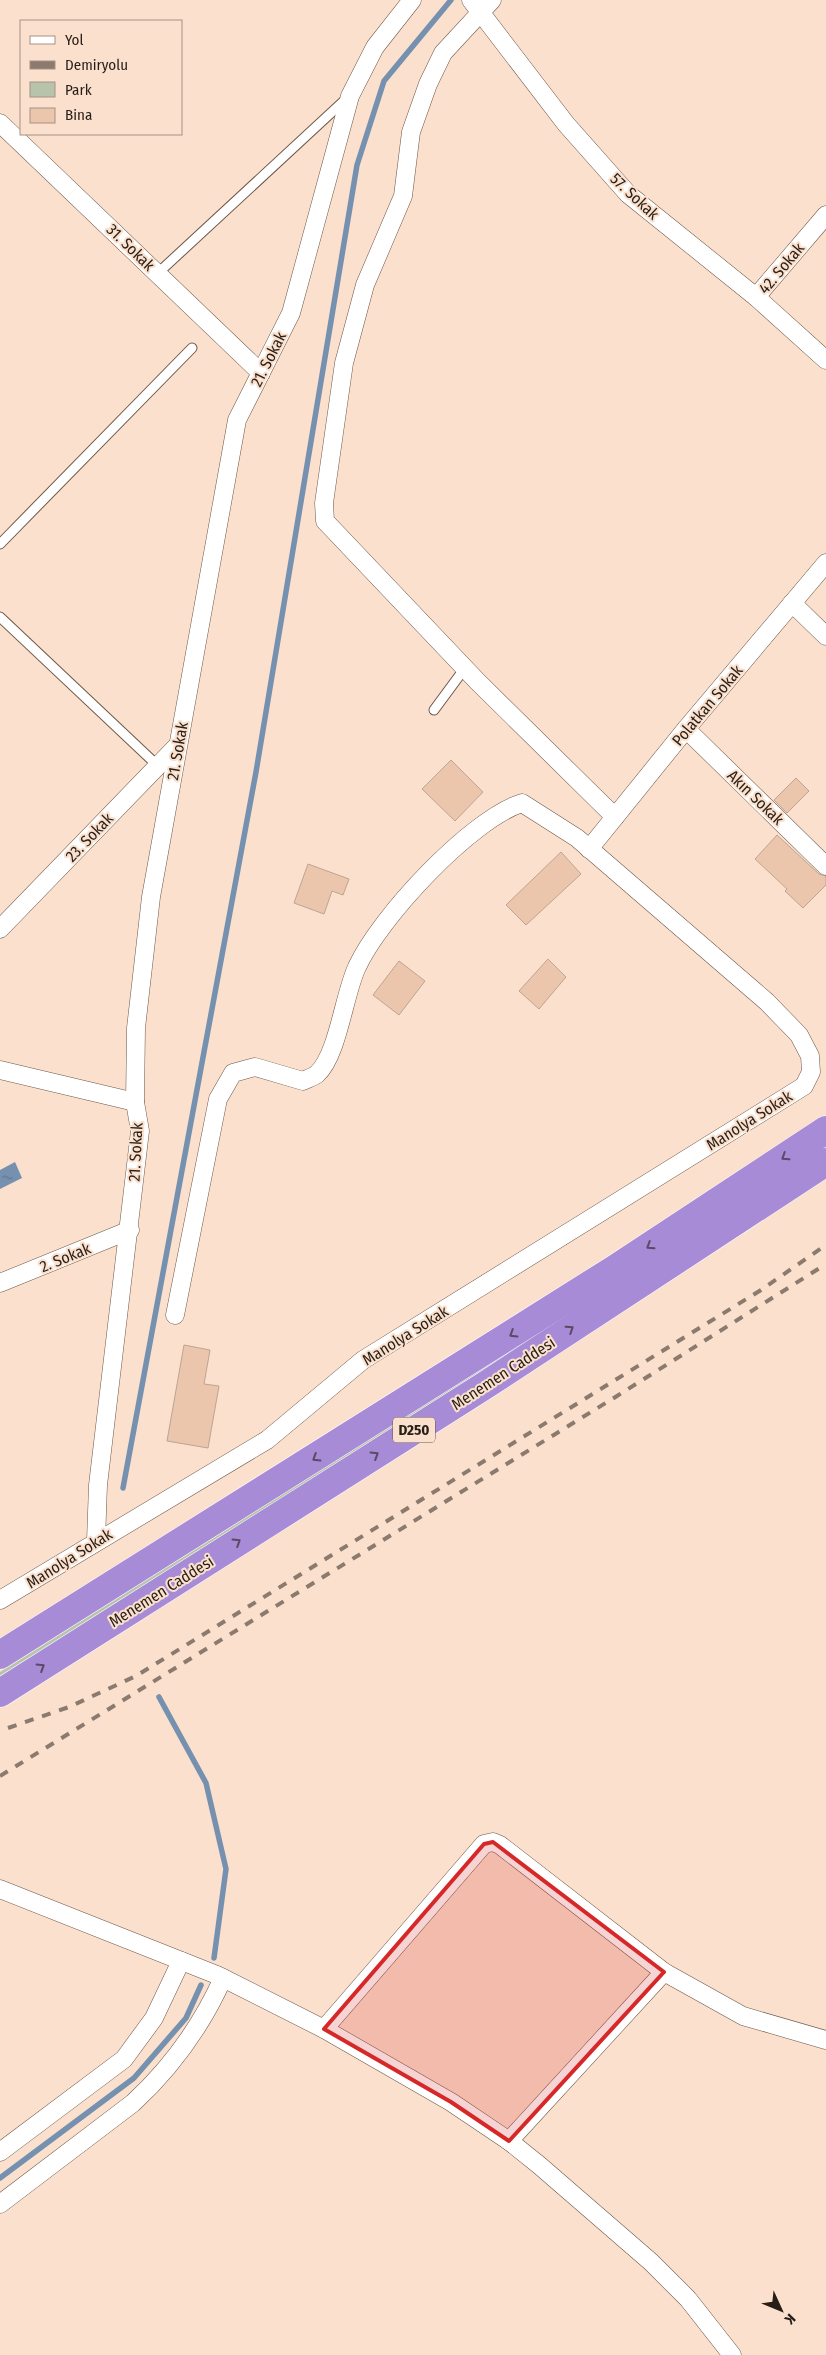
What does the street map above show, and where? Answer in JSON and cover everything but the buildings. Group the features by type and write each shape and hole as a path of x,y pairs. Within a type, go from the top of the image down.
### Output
{"highway":[{"name":"Menemen Caddesi","path":"0,1655 548,1312 826,1130"},
{"name":"Menemen Caddesi","path":"0,1693 476,1391 826,1162"}],"street":[{"name":"21. Sokak","path":"96,1541 98,1484 130,1230 140,1131 135,1102 136,1028 151,897 237,420 291,312 350,96 375,47 412,0"},
{"name":"57. Sokak","path":"479,3 566,124 628,194 756,298 826,360"},
{"path":"479,3 443,53 428,84 411,132 403,196 365,285 344,362 324,503 325,521 465,668 615,817"},
{"name":"31. Sokak","path":"0,123 261,373"},
{"name":"42. Sokak","path":"756,298 826,215"},
{"name":"Polatkan Sokak","path":"589,848 686,729 826,563"},
{"path":"792,604 826,636"},
{"name":"Akın Sokak","path":"686,729 826,866"},
{"name":"23. Sokak","path":"0,929 178,745"},
{"path":"175,1315 218,1099 234,1073 255,1067 303,1081 317,1074 328,1057 357,967 390,914 476,828 506,808 522,803 589,848"},
{"name":"Manolya Sokak","path":"0,1600 266,1440 363,1360 804,1086 811,1072 810,1056 799,1035 768,1002 589,848"},
{"path":"0,1070 135,1102"},
{"name":"2. Sokak","path":"0,1283 130,1230"},
{"path":"324,2029 484,1844 493,1842 500,1845 664,1972 743,2016 826,2040"},
{"path":"0,1889 223,1978 324,2029 451,2102 509,2141 585,2203 652,2262 688,2299 732,2355"},
{"path":"0,2152 124,2059 154,2018 181,1961"},
{"path":"509,2141 664,1972"},
{"path":"0,2204 150,2088 193,2036 223,1978"}],"lane":[{"path":"158,273 350,96"},
{"path":"0,544 192,348"},
{"path":"0,617 158,766"},
{"path":"434,710 465,668"}],"highlighted area":[{"path":"493,1842 664,1972 509,2141 451,2102 324,2029 484,1844"}],"green space":[{"path":"826,1143 826,1154 0,1682 0,1672 458,1384 758,1192"}],"water":[{"path":"15,1162 22,1178 0,1189 0,1170"}],"waterway":[{"path":"123,1488 256,772 357,165 384,81 451,0"},
{"path":"159,1697 206,1783 226,1869 214,1958"},
{"path":"0,2178 134,2078 186,2018 201,1985"}],"railway":[{"path":"8,1728 69,1707 136,1676 761,1290 826,1245"},
{"path":"0,1776 617,1396 826,1264"}]}
